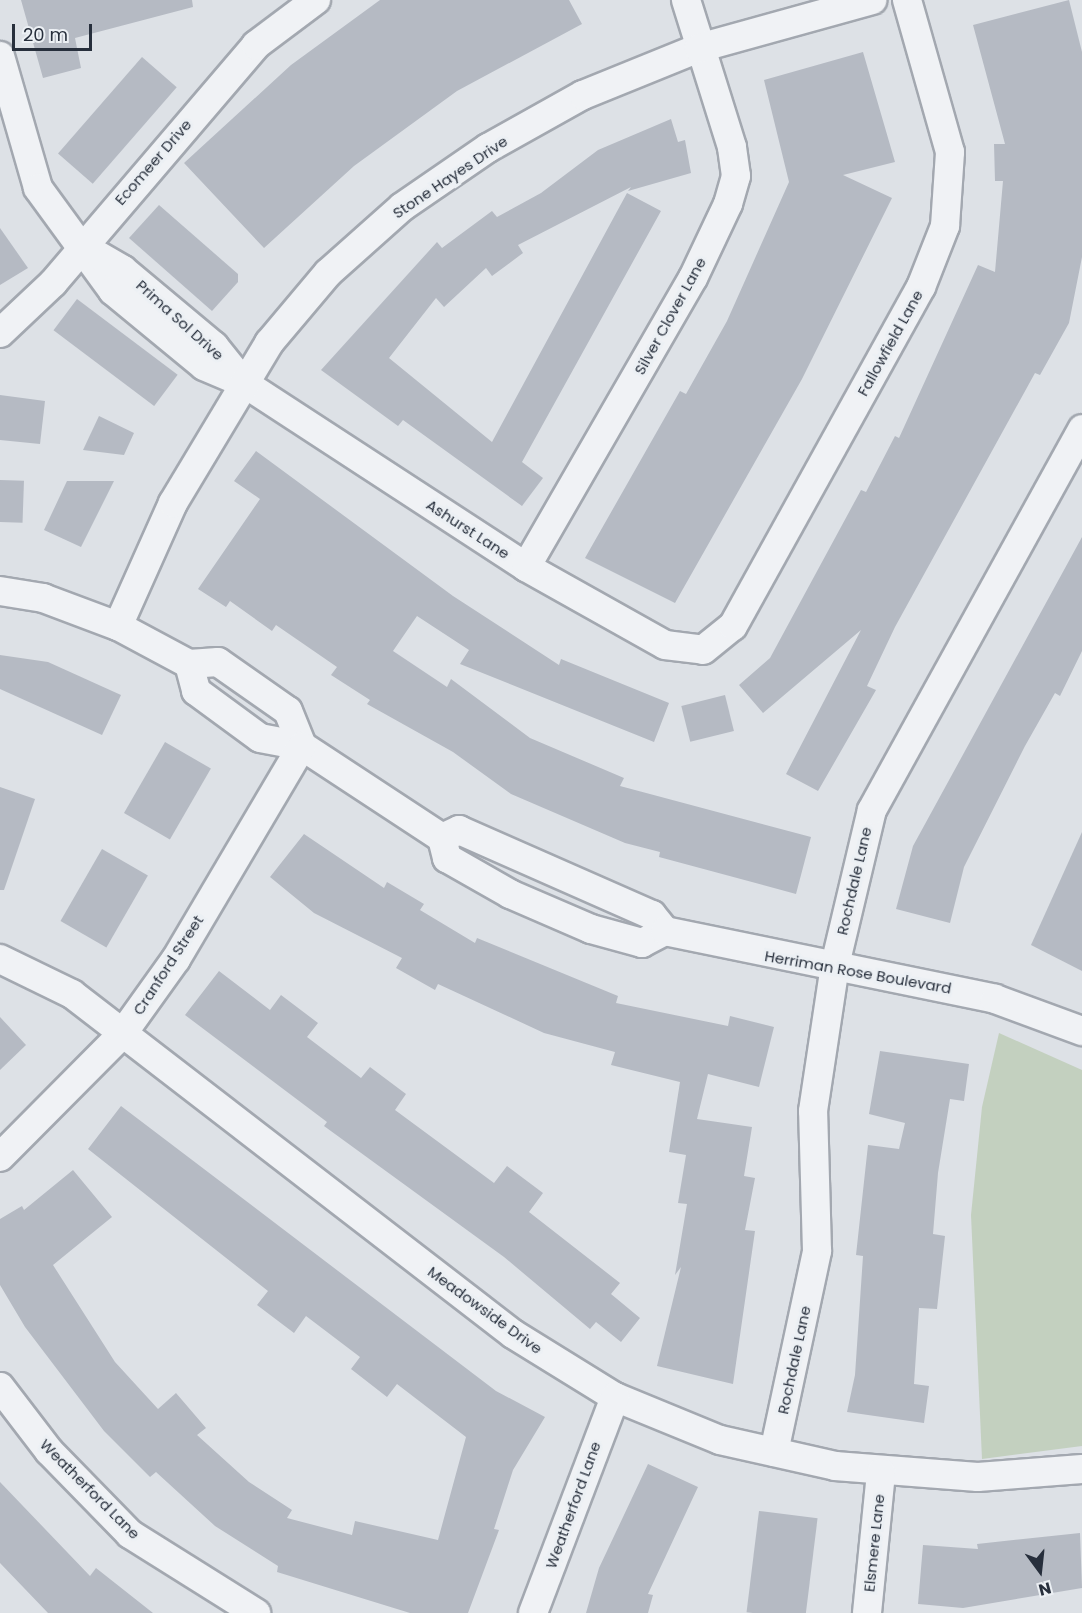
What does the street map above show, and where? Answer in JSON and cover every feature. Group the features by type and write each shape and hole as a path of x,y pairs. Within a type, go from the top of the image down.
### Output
{"street":[{"name":"Ecomeer Drive","path":"0,333 19,321 81,246 256,45 316,0"},
{"path":"686,0 699,48"},
{"name":"Stone Hayes Drive","path":"118,626 173,503 244,383 328,273 402,207 488,148 583,95 699,48 872,0"},
{"name":"Fallowfield Lane","path":"703,650 733,626 921,287 945,226 950,152 907,0"},
{"name":"Silver Clover Lane","path":"526,567 693,278 728,204 736,176 732,147 699,48"},
{"name":"Prima Sol Drive","path":"0,56 38,188 113,291 204,366 244,383"},
{"name":"Ashurst Lane","path":"244,383 526,567 665,645 703,650"},
{"name":"Rochdale Lane","path":"774,1452 817,1251 813,1111 835,965 872,810 1082,429"},
{"path":"0,591 42,598 118,626 189,664 218,662 288,711 302,746"},
{"name":"Herriman Rose Boulevard","path":"189,664 196,691 260,738 302,746 442,838 459,830 652,915 665,932 786,960 835,965 996,999 1082,1031"},
{"name":"Cranford Street","path":"0,1157 123,1034 176,959 302,746"},
{"name":"Meadowside Drive","path":"0,959 72,994 513,1334 615,1397 720,1440 881,1473 978,1477 1082,1469"},
{"name":"Weatherford Lane","path":"0,1387 49,1451 130,1534 256,1613"},
{"name":"Weatherford Lane","path":"533,1613 615,1397"},
{"name":"Elsmere Lane","path":"867,1613 881,1473"}],"green space":[{"path":"999,1033 1082,1070 1082,1446 982,1459 971,1215 982,1107"}],"building":[{"path":"21,0 192,0 193,7 75,38 81,68 43,78"},
{"path":"380,0 569,0 582,24 457,91 354,166 264,248 184,163 291,65"},
{"path":"1069,0 1082,52 1082,257 1069,323 1040,375 1035,373 895,627 867,686 876,690 818,791 786,774 861,630 763,713 739,685 770,658 861,490 866,492 895,436 899,438 978,265 995,272 1003,181 995,181 994,144 1005,144 973,25"},
{"path":"863,52 895,162 843,175 892,198 802,379 675,603 585,558 680,391 686,394 727,321 789,182 764,80"},
{"path":"142,57 177,87 93,184 58,154"},
{"path":"671,119 678,142 685,140 691,173 628,191 631,187 518,245 523,253 492,276 486,268 444,307 436,298 389,358 492,442 627,193 661,211 522,462 543,478 522,506 403,420 398,426 321,370 437,242 442,248 492,211 497,217 541,193 598,150"},
{"path":"159,205 238,274 238,282 212,311 129,238"},
{"path":"0,228 28,268 0,285"},
{"path":"77,299 178,375 154,406 54,330"},
{"path":"0,395 45,401 40,444 0,440"},
{"path":"99,416 134,433 124,455 83,450"},
{"path":"256,451 453,596 559,665 561,659 669,703 654,742 460,664 469,650 417,616 393,651 447,687 451,679 530,738 624,778 620,786 811,837 796,894 659,857 660,852 625,843 511,794 453,752 367,704 370,700 331,675 337,667 276,625 272,631 230,601 226,607 198,589 260,499 234,481"},
{"path":"0,480 24,481 23,523 0,522"},
{"path":"67,481 114,481 81,547 44,530"},
{"path":"1082,537 1082,651 1060,696 1055,693 1025,746 964,867 950,923 896,909 913,846"},
{"path":"0,655 48,662 121,695 102,735 0,689"},
{"path":"725,695 734,731 690,742 681,706"},
{"path":"165,742 211,768 170,840 124,813"},
{"path":"0,787 35,799 4,890 0,890"},
{"path":"1082,832 1082,971 1031,945"},
{"path":"304,834 384,888 387,882 424,904 420,910 475,943 477,938 618,996 616,1003 728,1026 730,1016 774,1027 759,1087 708,1074 697,1119 752,1127 744,1176 755,1178 745,1230 755,1231 733,1384 657,1366 681,1267 675,1275 687,1204 678,1203 686,1155 669,1152 680,1082 611,1065 615,1052 544,1033 438,984 435,990 396,968 402,958 314,913 270,877"},
{"path":"102,849 148,876 106,947 60,921"},
{"path":"219,971 270,1010 281,995 318,1023 307,1037 361,1078 370,1067 406,1094 395,1110 494,1183 507,1166 543,1193 529,1212 620,1283 611,1294 640,1318 621,1342 596,1322 590,1329 504,1257 324,1126 327,1122 185,1015"},
{"path":"0,1017 26,1045 0,1070"},
{"path":"880,1051 969,1064 964,1101 950,1099 938,1173 933,1234 945,1236 937,1309 919,1308 914,1384 929,1386 924,1423 847,1412 855,1375 863,1256 856,1255 868,1145 899,1149 905,1123 869,1114"},
{"path":"121,1106 496,1391 545,1417 513,1470 494,1529 499,1530 468,1613 410,1613 277,1572 278,1566 215,1526 156,1472 150,1477 104,1431 25,1327 0,1285 0,1219 22,1206 24,1210 73,1170 112,1217 53,1265 115,1362 158,1409 176,1393 206,1428 197,1435 249,1482 292,1510 287,1518 352,1535 355,1521 438,1540 466,1437 397,1384 387,1397 351,1369 360,1357 306,1316 294,1333 257,1305 268,1291 88,1149"},
{"path":"648,1464 698,1487 648,1594 653,1595 648,1613 586,1613 599,1568"},
{"path":"0,1482 90,1576 96,1568 153,1613 48,1613 0,1563"},
{"path":"759,1511 818,1518 806,1613 747,1612"},
{"path":"1080,1533 1082,1588 963,1608 918,1604 923,1545 978,1549 977,1544"}]}
